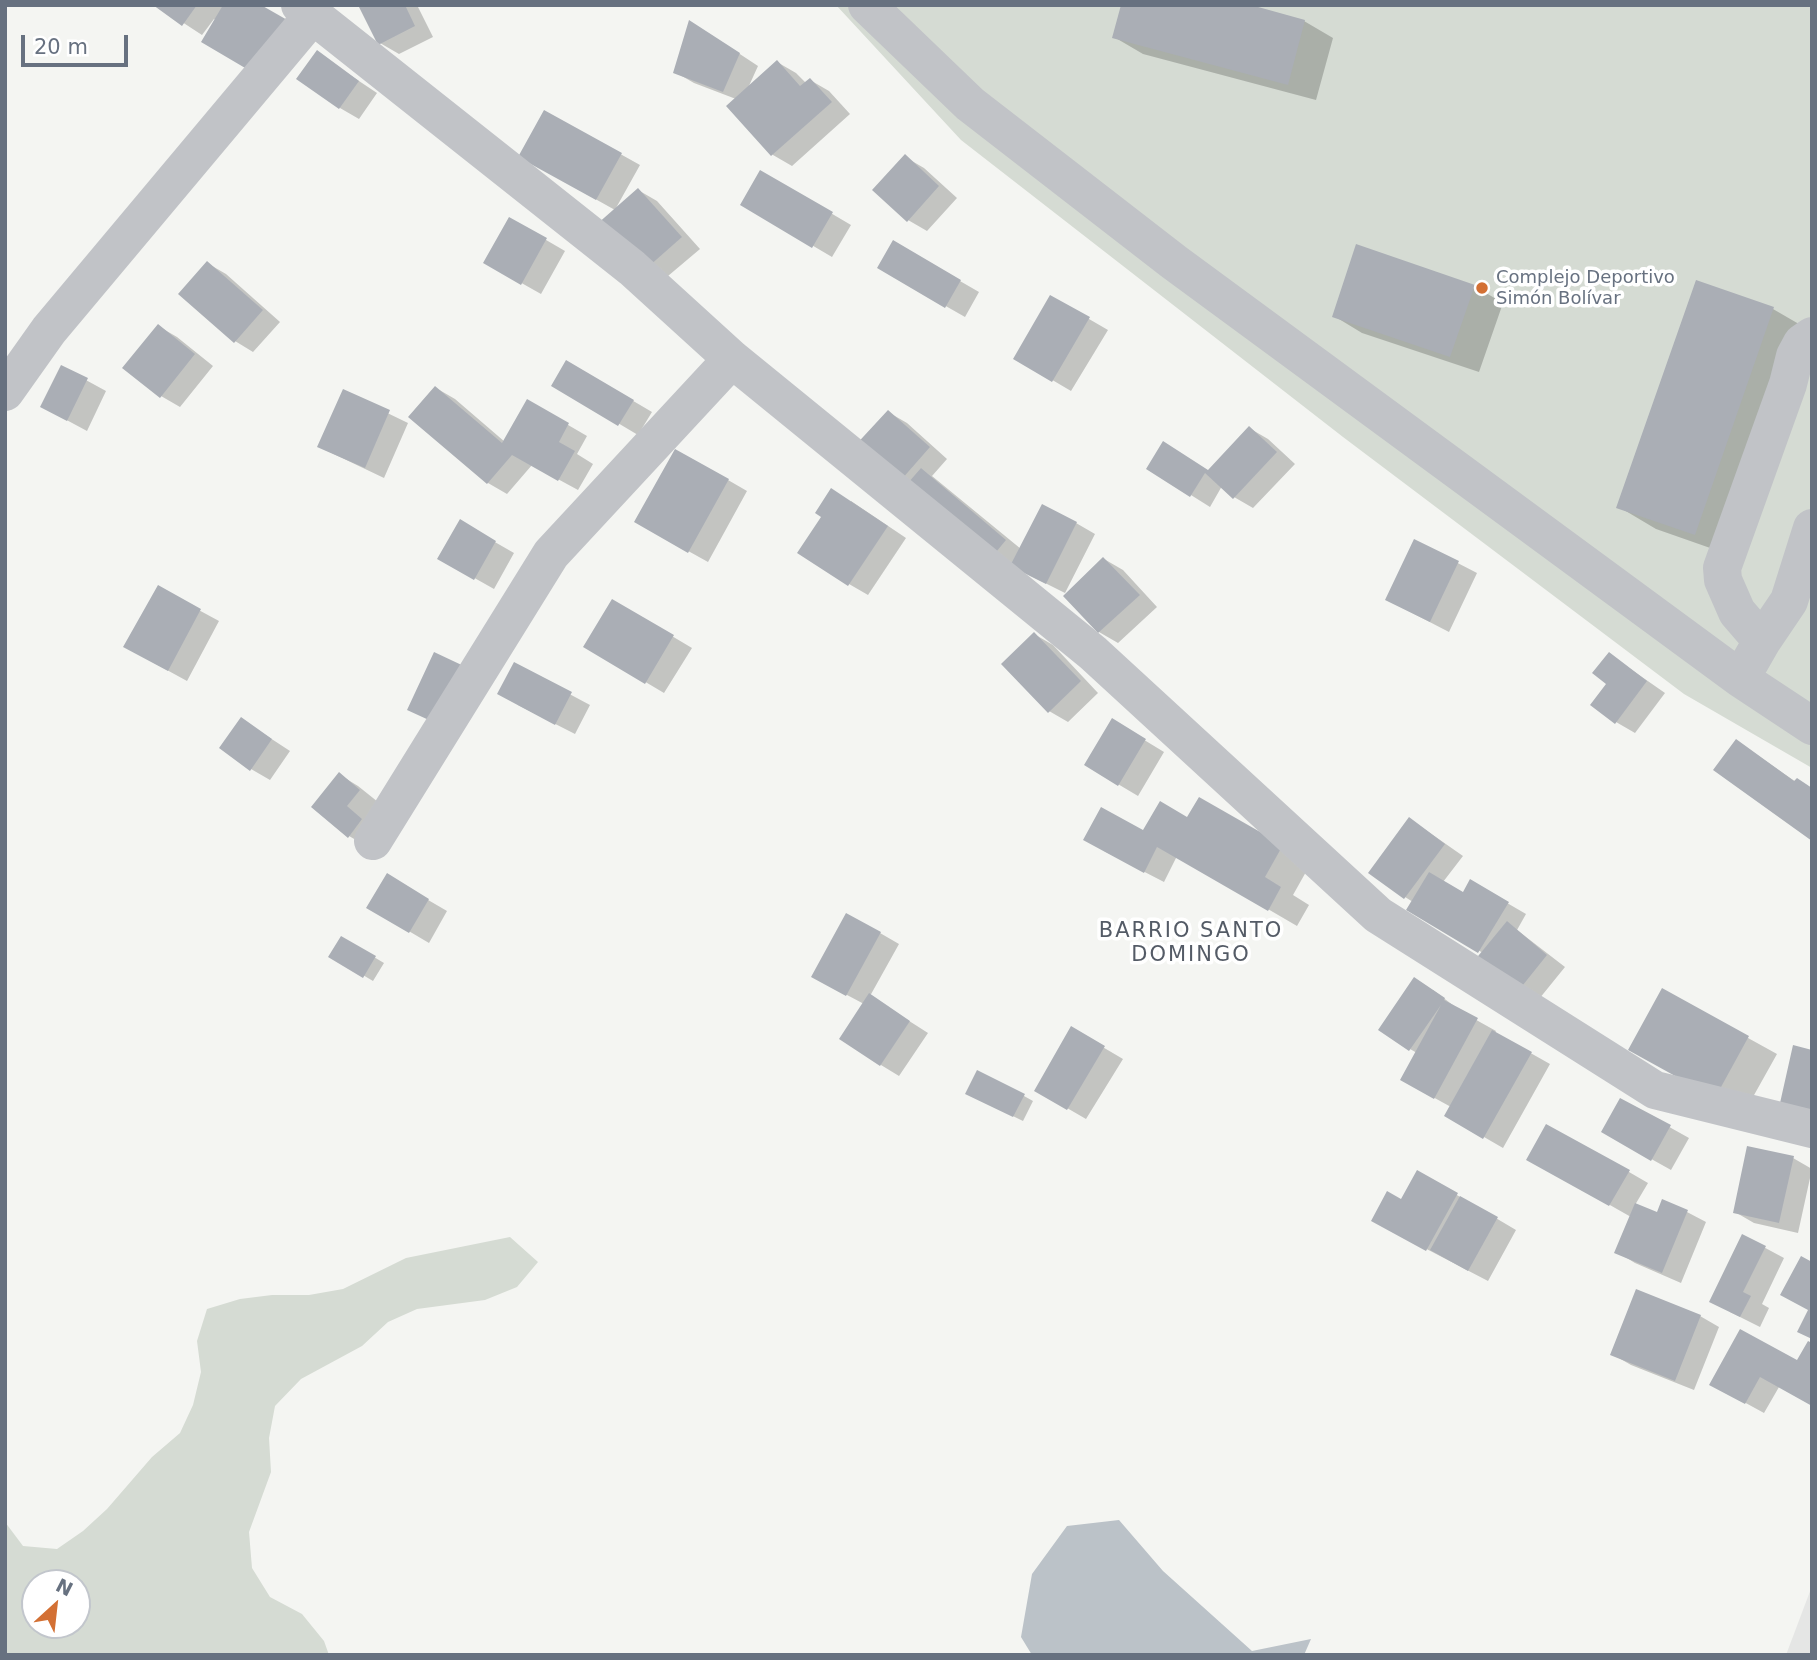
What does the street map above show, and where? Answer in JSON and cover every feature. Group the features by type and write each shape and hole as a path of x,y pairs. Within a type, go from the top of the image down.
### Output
{"street":[{"path":"867,5 970,104 1174,262 1741,679 1812,726"},
{"path":"5,392 49,330 306,10 632,268 732,359 1093,653 1378,915 1655,1090 1812,1129"},
{"path":"1762,640 1737,612 1723,580 1722,568 1788,384 1795,356 1802,343 1812,336"},
{"path":"373,841 551,554 732,359"},
{"path":"1741,679 1762,640 1789,601 1812,528"}],"shaded area":[{"name":"Complejo Deportivo Simón Bolívar","path":"836,5 1812,5 1812,768 1684,694 1343,437 961,140"},
{"path":"510,1237 538,1262 517,1287 485,1300 417,1309 388,1322 362,1346 301,1379 275,1406 269,1438 271,1472 249,1532 252,1568 270,1597 302,1614 324,1641 329,1655 5,1655 5,1522 23,1546 57,1549 83,1531 107,1509 152,1457 180,1433 193,1405 201,1372 197,1341 207,1309 240,1299 272,1295 309,1295 343,1289 406,1258"},
{"path":"1119,1520 1163,1571 1252,1651 1311,1639 1304,1655 1032,1655 1021,1637 1032,1574 1067,1526"},
{"path":"1812,1586 1812,1655 1786,1655"}],"building":[{"path":"153,5 197,5 182,26"},
{"path":"223,5 261,5 289,21 257,75 201,42"},
{"path":"358,5 405,5 415,26 378,45"},
{"path":"1121,5 1251,5 1305,20 1288,85 1112,38"},
{"path":"689,20 740,53 723,92 673,73"},
{"path":"317,50 359,81 339,109 296,79"},
{"path":"777,60 800,86 810,78 832,102 771,156 726,106"},
{"path":"544,110 622,153 596,200 518,157"},
{"path":"905,154 939,186 907,222 872,190"},
{"path":"760,170 833,212 812,248 740,205"},
{"path":"638,188 682,237 648,267 596,225"},
{"path":"509,217 547,238 521,285 483,263"},
{"path":"893,240 961,280 945,308 877,268"},
{"path":"1356,244 1475,285 1450,357 1332,317"},
{"path":"207,261 263,310 234,343 178,294"},
{"path":"1696,280 1774,307 1695,535 1616,508"},
{"path":"1050,295 1090,317 1052,382 1013,359"},
{"path":"158,324 195,354 160,398 122,368"},
{"path":"566,360 634,400 618,426 551,386"},
{"path":"61,365 88,378 67,421 40,407"},
{"path":"435,386 502,443 527,399 569,423 559,442 575,451 558,481 512,455 487,484 408,417"},
{"path":"343,389 390,410 365,468 317,447"},
{"path":"888,410 930,447 894,488 851,450"},
{"path":"1249,426 1277,452 1233,499 1205,473 1190,497 1146,469 1163,441 1208,470"},
{"path":"675,449 729,479 688,553 634,522"},
{"path":"921,468 1006,540 987,563 901,491"},
{"path":"831,488 888,526 848,586 797,553 821,517 815,513"},
{"path":"1042,504 1077,522 1046,584 1010,566"},
{"path":"460,519 496,541 474,580 437,559"},
{"path":"1414,539 1459,561 1430,622 1385,600"},
{"path":"1103,557 1140,595 1098,633 1063,596"},
{"path":"158,585 201,609 168,671 123,647"},
{"path":"612,599 674,635 645,684 583,647"},
{"path":"1034,632 1081,681 1048,713 1001,664"},
{"path":"434,652 468,668 442,726 407,710"},
{"path":"1609,652 1647,681 1615,724 1590,705 1606,684 1592,673"},
{"path":"514,662 572,692 555,725 497,694"},
{"path":"241,717 272,739 250,771 219,748"},
{"path":"1112,718 1146,739 1118,786 1084,765"},
{"path":"1736,739 1794,781 1797,778 1812,788 1812,841 1713,770"},
{"path":"339,772 360,790 347,806 362,819 348,838 311,807"},
{"path":"1199,797 1283,845 1265,877 1281,887 1268,911 1157,847 1144,873 1083,840 1101,807 1143,830 1160,801 1187,817"},
{"path":"1409,817 1445,844 1404,899 1368,873"},
{"path":"1429,872 1463,892 1470,879 1509,902 1478,953 1406,910"},
{"path":"387,873 429,899 409,933 366,908"},
{"path":"846,913 881,932 846,996 811,977"},
{"path":"1507,921 1547,955 1515,995 1474,961"},
{"path":"341,936 376,956 363,978 328,957"},
{"path":"1414,977 1445,998 1444,1000 1478,1018 1434,1099 1400,1080 1441,1005 1409,1051 1378,1030"},
{"path":"1662,988 1749,1036 1715,1098 1628,1050"},
{"path":"869,993 910,1021 880,1066 839,1039"},
{"path":"1071,1026 1105,1046 1067,1110 1034,1091"},
{"path":"1492,1030 1532,1052 1483,1139 1444,1116"},
{"path":"1793,1045 1812,1050 1812,1119 1778,1112"},
{"path":"977,1070 1025,1094 1013,1117 965,1094"},
{"path":"1620,1098 1671,1125 1651,1161 1601,1132"},
{"path":"1546,1124 1630,1170 1609,1206 1526,1160"},
{"path":"1747,1146 1794,1156 1779,1223 1733,1213"},
{"path":"1417,1170 1458,1193 1426,1251 1371,1221 1387,1191 1401,1199"},
{"path":"1460,1196 1498,1217 1468,1271 1430,1250"},
{"path":"1662,1199 1688,1210 1662,1273 1614,1253 1635,1203 1657,1212"},
{"path":"1742,1234 1766,1246 1743,1292 1751,1296 1740,1317 1709,1302"},
{"path":"1801,1256 1812,1262 1812,1339 1797,1332 1808,1310 1780,1295"},
{"path":"1636,1289 1701,1315 1675,1381 1610,1355"},
{"path":"1740,1329 1797,1360 1808,1341 1812,1343 1812,1406 1760,1377 1745,1404 1709,1385"}],"place":[{"name":"Complejo Deportivo Simón Bolívar","path":"1482,288"}],"district":[{"name":"BARRIO SANTO DOMINGO","path":"1191,944"}]}
